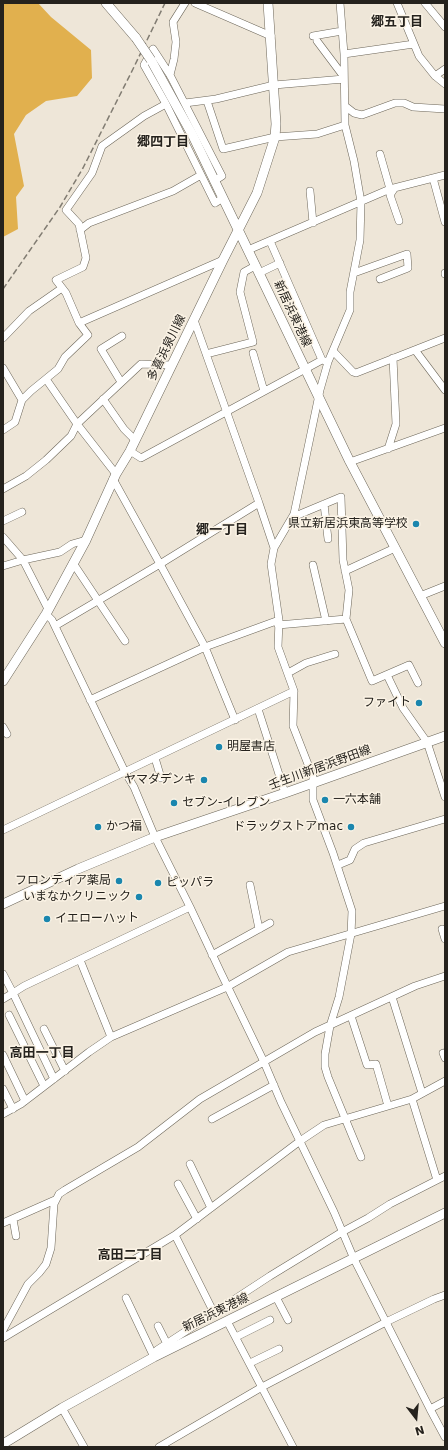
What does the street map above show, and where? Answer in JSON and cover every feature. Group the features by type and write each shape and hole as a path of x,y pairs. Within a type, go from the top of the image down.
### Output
{"main road":[{"name":"新居浜東港線","path":"106,3 136,38 151,60 183,118 239,230 350,462 445,643"},
{"name":"多喜浜泉川線","path":"3,680 47,612 86,540 114,477 130,451 257,193 275,137 276,124 268,3"},
{"name":"壬生川新居浜野田線","path":"3,904 78,869 155,836 314,783 445,736"},
{"name":"新居浜東港線","path":"3,1444 62,1408 154,1357 445,1213"}],"street":[{"path":"170,75 176,42 173,22 185,3"},
{"path":"195,3 271,36"},
{"path":"397,3 419,56 435,76 445,84"},
{"path":"425,3 445,27"},
{"path":"130,451 141,458 264,391 325,361 333,351 350,310 350,292 360,240 361,202 354,161 345,125 342,4"},
{"path":"342,31 315,39 344,78"},
{"path":"344,54 414,44"},
{"path":"214,181 222,176 170,75 153,49 144,66 166,104 200,175 215,202 223,198"},
{"path":"435,76 445,69"},
{"path":"185,103 207,100 274,85 344,78"},
{"path":"207,100 223,149 275,137 317,134 345,125"},
{"path":"345,106 354,113 362,115 395,103 404,102 413,107 445,109"},
{"path":"3,430 14,422 22,400 58,369 65,357 88,335 79,323 70,300 56,280 83,267 86,258 79,224 66,210 92,173 102,146 144,116 166,104"},
{"path":"380,154 392,189 390,195 399,221"},
{"path":"80,230 89,223 173,191 200,175"},
{"path":"248,250 392,189 445,175"},
{"path":"433,178 445,222"},
{"path":"310,191 313,223"},
{"path":"270,241 325,361 319,396 292,517 274,548 271,564 279,623 278,647 294,691 293,726 314,777 312,795 313,800 338,865 352,911 351,934 339,997 330,1026 325,1054 325,1067 345,1119 362,1157"},
{"path":"354,273 407,254 408,268 380,279"},
{"path":"79,323 223,260"},
{"path":"206,354 253,342 240,292 244,272 257,270 280,263"},
{"path":"3,338 29,311 62,288"},
{"path":"194,320 274,548"},
{"path":"121,382 101,349 122,336"},
{"path":"333,351 353,372 356,373 445,338"},
{"path":"415,350 445,390"},
{"path":"253,353 264,391"},
{"path":"388,449 396,424 393,358"},
{"path":"3,489 26,476 46,460 71,436 77,424 141,364 171,365"},
{"path":"3,368 22,400"},
{"path":"46,379 114,477 205,646 235,720"},
{"path":"103,399 124,429 135,440"},
{"path":"350,462 445,428"},
{"path":"292,517 341,497 343,560 349,590 346,619 372,681 409,665 418,683"},
{"path":"54,626 160,564 259,503"},
{"path":"324,504 328,539"},
{"path":"3,521 22,512"},
{"path":"3,537 23,560 125,772 134,787 155,836 264,1062 334,1212 354,1259 445,1437"},
{"path":"3,566 60,552 72,544 86,540"},
{"path":"345,571 395,548"},
{"path":"73,563 125,640"},
{"path":"313,565 326,621"},
{"path":"420,596 445,586"},
{"path":"90,700 205,646 279,623 346,619"},
{"path":"288,673 306,663 335,654"},
{"path":"387,675 403,708 427,742 445,797"},
{"path":"3,830 294,691"},
{"path":"258,709 285,793"},
{"path":"3,727 7,734"},
{"path":"155,758 160,778"},
{"path":"338,865 350,860 355,849 364,843 445,819"},
{"path":"250,885 259,929"},
{"path":"3,1114 25,1101 111,1037 227,987 288,952 445,906"},
{"path":"3,999 24,986 190,907"},
{"path":"212,955 270,923"},
{"path":"442,929 445,939"},
{"path":"80,960 111,1037"},
{"path":"3,974 54,1079"},
{"path":"3,1223 55,1200 65,1190 138,1146 200,1099 316,1032 415,986 445,976"},
{"path":"392,997 422,1093"},
{"path":"9,1015 44,1086"},
{"path":"351,1016 367,1065 376,1064 388,1106"},
{"path":"44,1029 65,1071"},
{"path":"3,1055 25,1101"},
{"path":"3,1338 175,1235 300,1141 324,1125 412,1098 445,1081"},
{"path":"212,1119 274,1085"},
{"path":"3,1088 13,1109"},
{"path":"412,1098 437,1180"},
{"path":"190,1164 211,1208"},
{"path":"154,1357 157,1350 270,1276 390,1204 445,1176"},
{"path":"178,1184 197,1219"},
{"path":"3,1330 28,1284 46,1264 51,1248 55,1200"},
{"path":"13,1219 16,1236"},
{"path":"175,1235 214,1313"},
{"path":"159,1447 262,1387 386,1322 445,1295"},
{"path":"276,1297 288,1320"},
{"path":"126,1298 154,1357"},
{"path":"236,1337 270,1320"},
{"path":"227,1321 293,1447"},
{"path":"158,1326 167,1344"},
{"path":"250,1363 279,1350"},
{"path":"430,1409 445,1401"},
{"path":"62,1408 84,1447"}],"shaded area":[{"path":"3,3 38,3 51,17 91,50 92,78 77,96 46,101 26,115 14,134 24,186 16,197 18,229 3,237"}],"railway":[{"path":"3,289 60,207 83,168 165,3"}],"place":[{"name":"県立新居浜東高等学校","path":"416,524"},
{"name":"ファイト","path":"419,703"},
{"name":"明屋書店","path":"219,747"},
{"name":"ヤマダデンキ","path":"204,780"},
{"name":"一六本舗","path":"325,800"},
{"name":"セブン-イレブン","path":"174,803"},
{"name":"かつ福","path":"98,827"},
{"name":"ドラッグストアmac","path":"351,827"},
{"name":"フロンティア薬局","path":"119,881"},
{"name":"ピッパラ","path":"158,883"},
{"name":"いまなかクリニック","path":"139,897"},
{"name":"イエローハット","path":"47,919"}],"district":[{"name":"郷五丁目","path":"397,23"},
{"name":"郷四丁目","path":"163,143"},
{"name":"郷一丁目","path":"222,531"},
{"name":"高田一丁目","path":"42,1054"},
{"name":"高田二丁目","path":"130,1256"}]}
